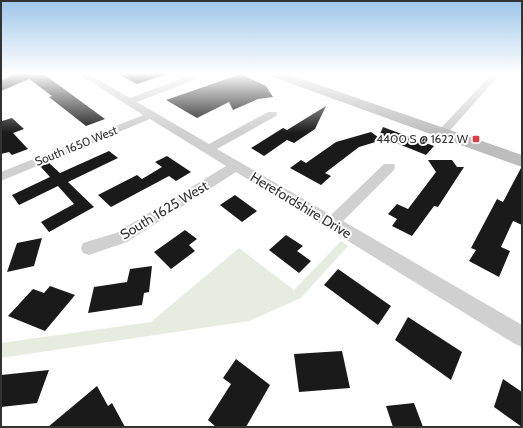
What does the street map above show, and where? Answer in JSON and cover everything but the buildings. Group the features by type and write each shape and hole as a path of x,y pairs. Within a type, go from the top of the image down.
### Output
{"street":[{"name":"Herefordshire Drive","path":"114,93 522,337"},
{"path":"129,102 152,93"},
{"path":"330,93 522,162"},
{"path":"442,133 479,93"},
{"path":"208,149 272,114"},
{"name":"South 1650 West","path":"1,177 151,115"},
{"name":"South 1625 West","path":"89,248 121,238 236,166"},
{"path":"332,223 389,167"}],"shaded area":[{"path":"341,241 348,246 301,298 249,321 1,358 1,343 151,322 239,248 294,290"}],"place":[{"name":"4400 S @ 1622 W","path":"476,139"}]}
